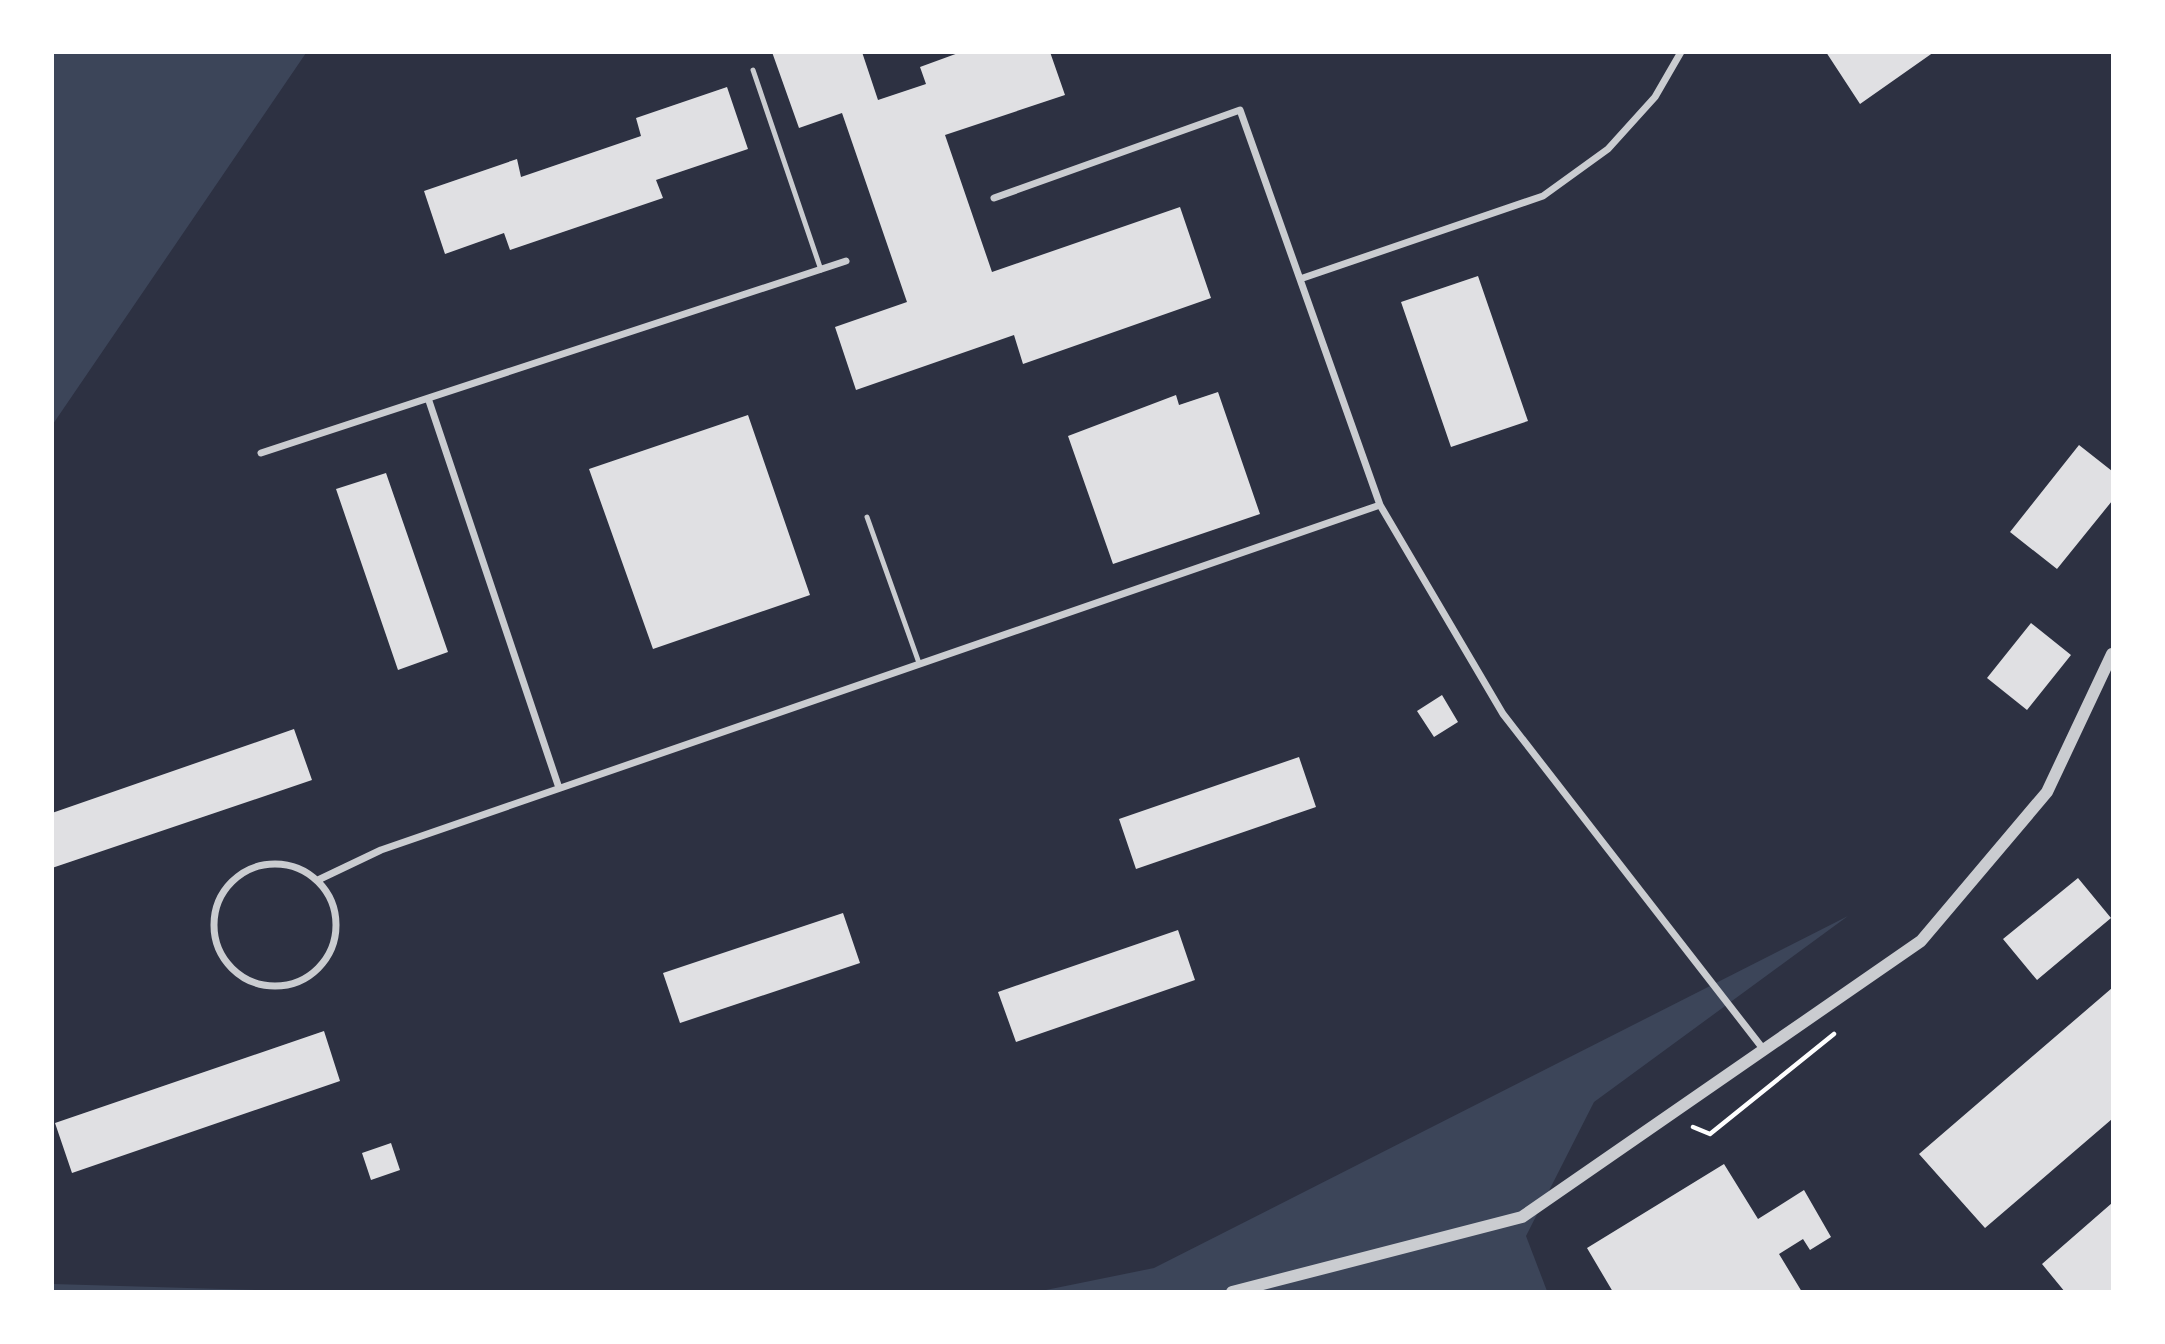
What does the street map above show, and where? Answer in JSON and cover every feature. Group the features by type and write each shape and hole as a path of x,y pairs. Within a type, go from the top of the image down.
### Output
{"street":[{"path":"1300,279 1543,196 1608,149 1655,97 1681,52"},
{"path":"994,198 1240,110 1380,505 1503,714 1764,1050"},
{"path":"261,453 846,261"},
{"path":"428,398 559,788"},
{"path":"318,880 381,850 1380,505"},
{"path":"1232,1292 1522,1217 1921,941 2048,792 2112,654"},
{"path":"264,864 283,864 302,869 318,880 330,897 336,917 335,939 326,958 312,974 292,983 271,986 251,981 233,970 221,954 214,936 214,917 219,898 230,883 245,870 264,864"}],"lane":[{"path":"753,70 821,270"},
{"path":"867,517 919,663"}],"shaded area":[{"path":"52,53 306,53 53,424"},
{"path":"1848,916 1594,1102 1526,1236 1547,1291 1036,1292 1154,1268"},
{"path":"53,1284 286,1291 53,1292"}],"building":[{"path":"772,52 862,52 878,100 926,84 920,67 961,52 1050,52 1065,95 945,135 992,272 1180,207 1211,298 1023,364 1014,335 856,390 835,327 907,302 842,113 799,128"},
{"path":"1826,52 1934,52 1860,104"},
{"path":"727,87 748,149 656,180 663,198 510,250 504,233 445,254 424,191 517,159 521,177 641,136 636,118"},
{"path":"1478,276 1528,421 1451,447 1401,302"},
{"path":"1218,392 1260,514 1113,564 1068,436 1176,395 1179,405"},
{"path":"748,415 810,595 653,649 589,469"},
{"path":"2079,445 2112,471 2112,501 2057,569 2010,532"},
{"path":"386,473 448,652 398,670 336,489"},
{"path":"2031,623 2071,655 2027,710 1987,678"},
{"path":"1442,695 1458,722 1434,737 1417,711"},
{"path":"294,729 312,780 52,868 52,813"},
{"path":"1299,757 1316,807 1136,869 1119,819"},
{"path":"2078,878 2111,918 2037,980 2003,939"},
{"path":"843,913 860,963 680,1023 663,973"},
{"path":"1178,930 1195,980 1016,1042 998,992"},
{"path":"2112,988 2112,1119 1985,1228 1919,1154"},
{"path":"324,1031 340,1081 72,1173 55,1123"},
{"path":"391,1143 400,1170 371,1180 362,1153"},
{"path":"1724,1164 1758,1219 1804,1190 1831,1237 1810,1250 1803,1239 1779,1254 1802,1292 1613,1292 1587,1248"},
{"path":"2112,1203 2112,1289 2110,1292 2065,1292 2042,1264"}]}
